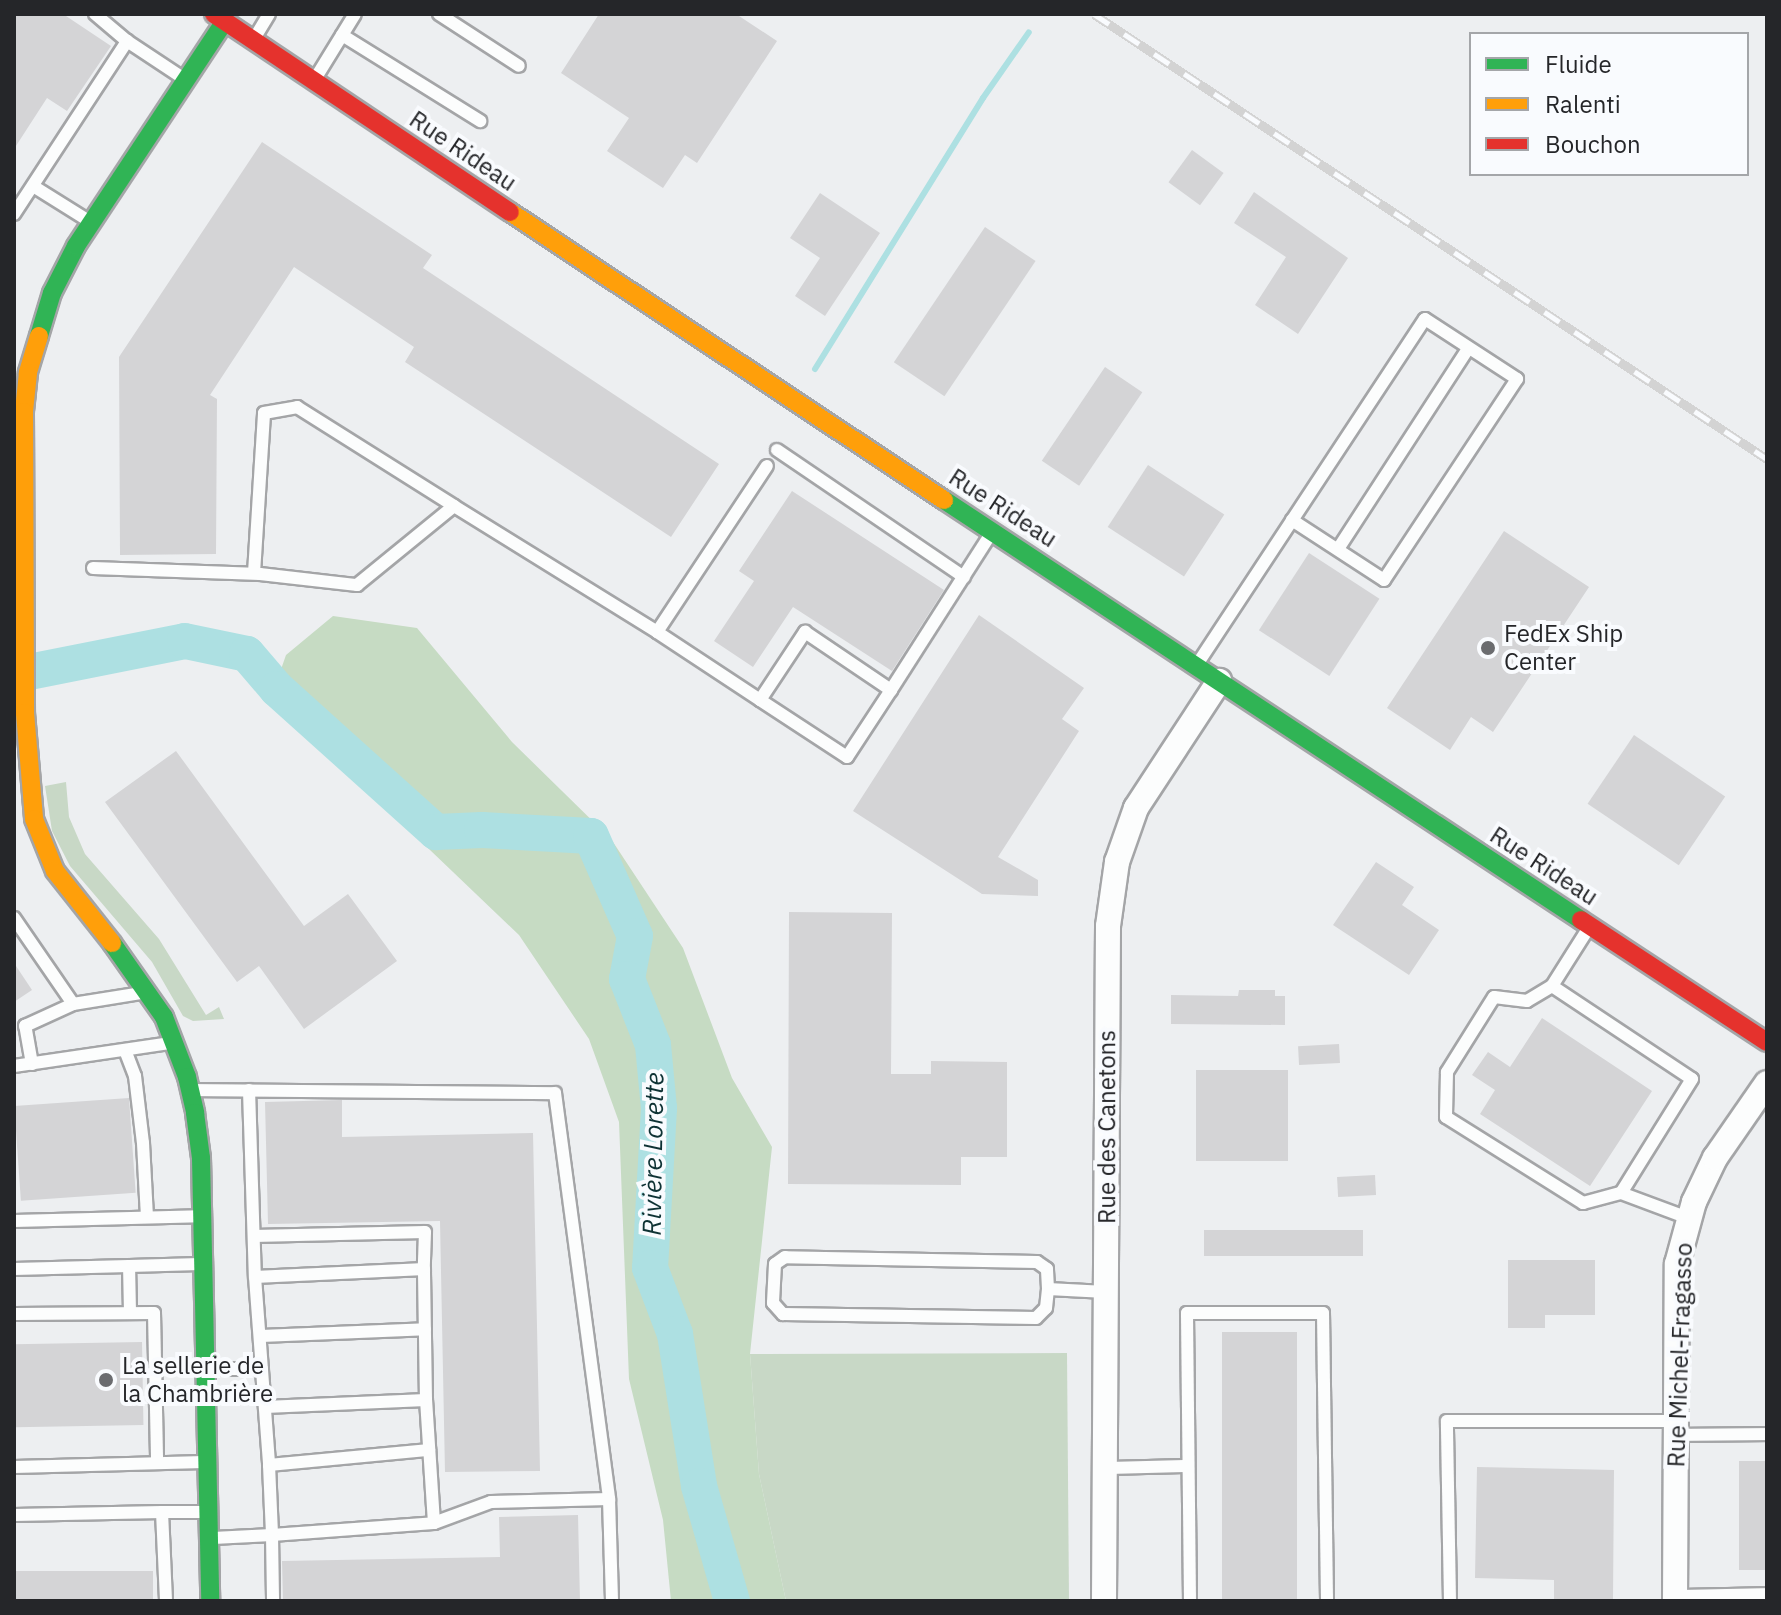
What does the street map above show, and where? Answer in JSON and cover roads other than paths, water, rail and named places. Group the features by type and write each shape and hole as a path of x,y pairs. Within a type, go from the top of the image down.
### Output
{"street":[{"name":"Rue Rideau","path":"219,18 715,349 1767,1042"},
{"path":"210,1601 201,1158 190,1090 175,1042 149,992 55,871 34,819 20,762 25,713 25,627 20,597 19,503 31,340 52,293 91,223 186,79 219,18"},
{"name":"Rue des Canetons","path":"1104,1601 1108,926 1117,862 1146,790 1219,681"},
{"name":"Rue Michel-Fragasso","path":"1675,1598 1677,1264 1688,1218 1715,1158 1767,1083"}],"lane":[{"path":"95,14 127,41 186,79"},
{"path":"253,40 269,14"},
{"path":"315,80 355,14"},
{"path":"439,14 519,66"},
{"path":"342,35 480,121"},
{"path":"14,214 127,41"},
{"path":"33,186 91,223"},
{"path":"1196,665 1425,319 1517,379 1384,580 1292,520"},
{"path":"1338,549 1468,349"},
{"path":"254,573 264,413 297,407 657,632 847,757 993,530"},
{"path":"777,450 964,577"},
{"path":"657,632 767,466"},
{"path":"93,568 254,573 357,585 454,506"},
{"path":"760,700 805,632 891,690"},
{"path":"14,918 73,1004"},
{"path":"1590,925 1552,986 1527,1001 1494,997 1447,1072 1446,1117 1583,1203 1621,1193 1688,1218"},
{"path":"1552,986 1692,1079 1621,1193"},
{"path":"32,1064 25,1026 73,1004 149,992"},
{"path":"14,1066 175,1042"},
{"path":"125,1050 137,1089 147,1217"},
{"path":"190,1090 555,1093 609,1499 612,1601"},
{"path":"249,1090 255,1277 269,1465 273,1601"},
{"path":"14,1221 202,1216"},
{"path":"254,1236 425,1232 426,1400 434,1523"},
{"path":"785,1257 1037,1262 1047,1269 1048,1289 1046,1308 1036,1318 783,1314 773,1303 775,1264 785,1257"},
{"path":"14,1269 203,1264"},
{"path":"129,1266 130,1312"},
{"path":"255,1277 424,1269"},
{"path":"1048,1289 1106,1292"},
{"path":"14,1314 154,1313 157,1462"},
{"path":"1190,1601 1187,1313 1323,1313 1327,1601"},
{"path":"261,1336 425,1329"},
{"path":"205,1369 262,1369"},
{"path":"265,1407 426,1400"},
{"path":"1450,1601 1447,1421 1767,1434"},
{"path":"269,1465 429,1450"},
{"path":"14,1467 207,1462"},
{"path":"1105,1468 1188,1466"},
{"path":"209,1539 434,1523 491,1502 609,1499"},
{"path":"162,1512 166,1601"},
{"path":"14,1515 208,1512"},
{"path":"1675,1598 1767,1594"}],"waterway":[{"path":"815,369 983,98 1029,32"},
{"name":"Rivière Lorette","path":"14,675 185,641 247,654 277,689 436,832 482,830 591,836 635,936 627,979 653,1045 659,1108 650,1268 675,1334 699,1486 732,1601"}],"railway":[{"path":"1094,14 1767,459"}],"place":[{"name":"FedEx Ship Center","path":"1488,648"},
{"name":"La sellerie de la Chambrière","path":"106,1380"}]}
